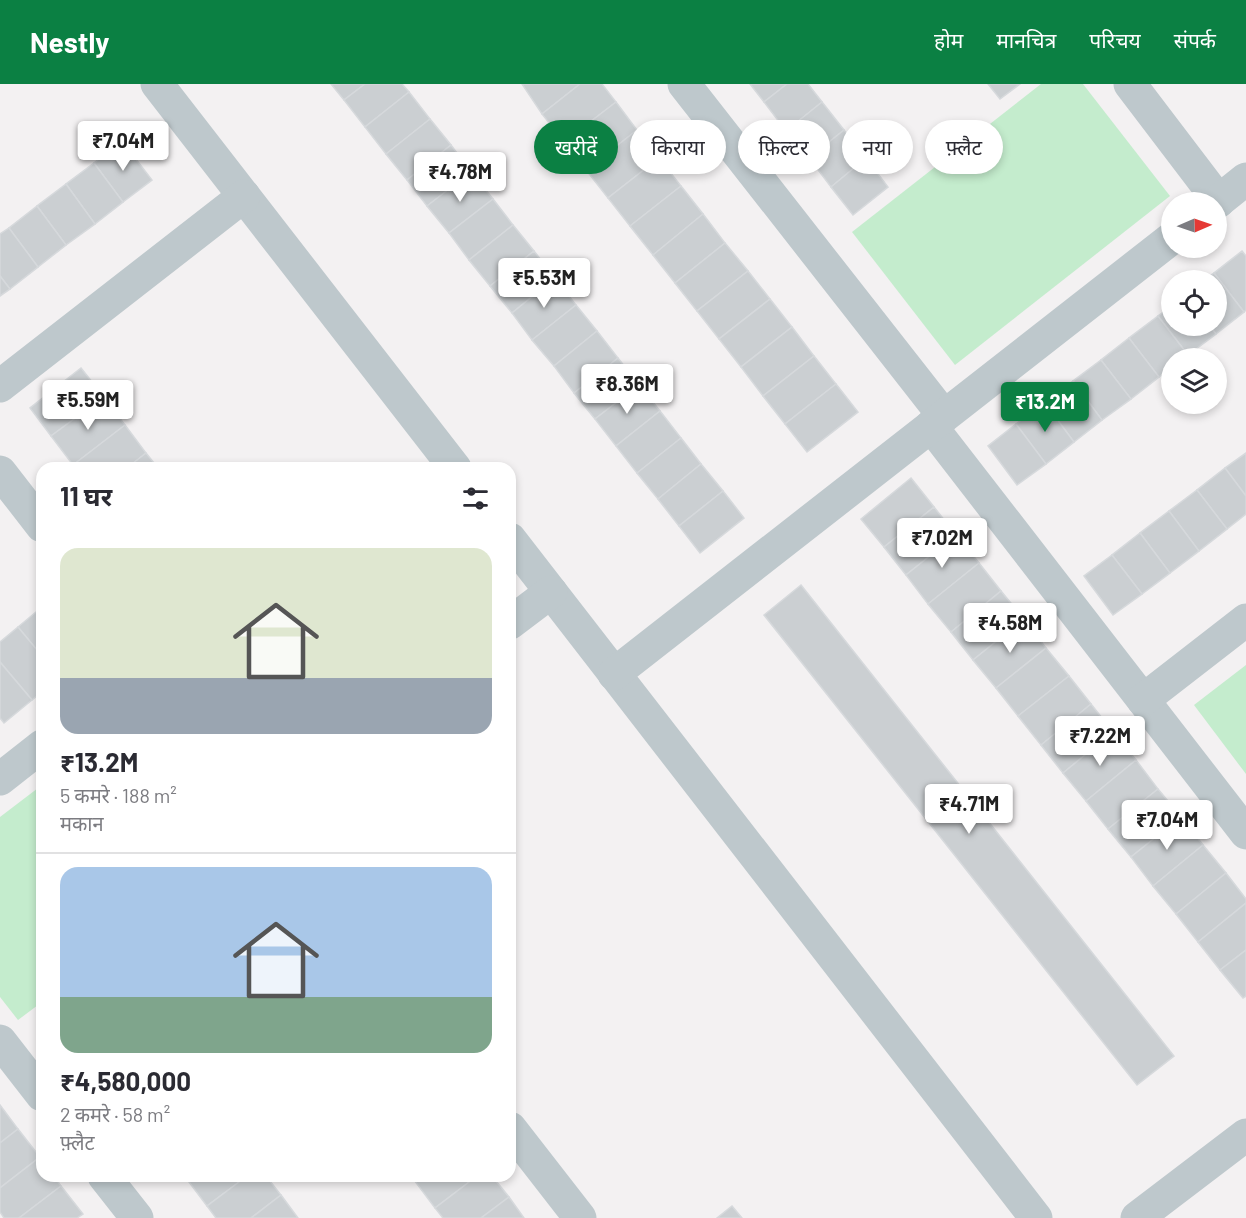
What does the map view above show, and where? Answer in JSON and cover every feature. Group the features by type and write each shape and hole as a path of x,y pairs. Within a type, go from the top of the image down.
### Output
{"street":[{"path":"157,84 450,462"},
{"path":"684,84 938,421 1143,700 1246,833"},
{"path":"1130,84 1211,192"},
{"path":"1227,195 1246,180"},
{"path":"0,387 244,196"},
{"path":"614,674 1161,247"},
{"path":"0,472 36,518"},
{"path":"516,547 1036,1218"},
{"path":"516,618 551,592"},
{"path":"1143,700 1246,620"},
{"path":"0,779 36,751"},
{"path":"0,1041 36,1087"},
{"path":"1137,1218 1246,1135"},
{"path":"516,1136 580,1218"},
{"path":"109,1182 137,1218"}],"green space":[{"path":"1041,84 1083,84 1167,192 1161,192 1161,203 955,365 852,232 926,174 1003,174 1003,120 995,120"},
{"path":"1246,665 1246,774 1194,705"},
{"path":"36,790 36,1006 18,1020 0,997 0,817"}],"building":[{"path":"331,84 365,84 344,100"},
{"path":"365,84 402,84 409,92 365,127 344,100"},
{"path":"522,84 580,84 542,114"},
{"path":"580,84 602,84 616,102 593,120 547,120 542,114"},
{"path":"750,84 787,84 764,102"},
{"path":"787,84 808,84 822,102 800,120 778,120 764,102"},
{"path":"988,84 1020,84 1000,99"},
{"path":"409,92 430,119 386,154 365,127"},
{"path":"616,102 630,121 630,135 618,145 618,120 593,120"},
{"path":"822,102 842,127 842,132 830,141 830,120 800,120"},
{"path":"430,119 451,145 407,180 386,154"},
{"path":"842,132 842,174 847,174 831,187 821,174 830,174 830,141"},
{"path":"630,135 630,174 639,174 608,198 589,174 618,174 618,145"},
{"path":"122,141 152,180 123,202 94,163"},
{"path":"451,145 471,172 427,206 407,180"},
{"path":"94,163 123,202 95,224 66,184"},
{"path":"471,172 493,199 449,233 427,206"},
{"path":"639,174 672,174 681,186 630,226 608,198"},
{"path":"847,174 878,174 888,187 853,215 831,187"},
{"path":"66,184 95,224 66,245 37,206"},
{"path":"681,186 703,214 653,255 630,226"},
{"path":"493,199 513,225 469,260 449,233"},
{"path":"37,206 66,245 38,267 9,228"},
{"path":"703,214 725,243 675,283 653,255"},
{"path":"513,225 534,251 490,286 469,260"},
{"path":"9,228 38,267 10,289 0,276 0,234"},
{"path":"725,243 748,271 697,311 675,283"},
{"path":"534,251 555,278 512,313 490,286"},
{"path":"1242,251 1246,256 1246,310 1244,312 1227,290 1227,270 1218,270"},
{"path":"748,271 770,299 719,339 697,311"},
{"path":"0,276 10,289 0,296"},
{"path":"555,278 576,305 532,340 512,313"},
{"path":"1227,290 1244,312 1227,325"},
{"path":"770,299 792,327 741,367 719,339"},
{"path":"576,305 597,331 554,366 532,340"},
{"path":"1158,316 1161,320 1161,336 1173,336 1183,348 1161,348 1161,375 1159,377 1129,338"},
{"path":"792,327 814,356 763,396 741,367"},
{"path":"597,331 618,358 574,393 554,366"},
{"path":"1173,336 1213,336 1197,348 1183,348"},
{"path":"1129,338 1159,377 1131,399 1101,360"},
{"path":"814,356 836,384 785,424 763,396"},
{"path":"618,358 639,385 595,419 574,393"},
{"path":"1101,360 1131,399 1102,420 1073,381"},
{"path":"81,368 104,397 51,436 30,408"},
{"path":"1073,381 1102,420 1074,442 1045,403"},
{"path":"836,384 858,412 807,452 785,424"},
{"path":"639,385 660,411 616,446 595,419"},
{"path":"104,397 125,425 77,462 71,462 51,436"},
{"path":"1045,403 1074,442 1046,464 1016,424"},
{"path":"660,411 681,438 637,473 616,446"},
{"path":"1016,424 1046,464 1017,485 988,446"},
{"path":"125,425 146,453 135,462 77,462"},
{"path":"681,438 701,464 658,499 637,473"},
{"path":"146,453 153,462 135,462"},
{"path":"1246,453 1246,496 1225,468"},
{"path":"701,464 723,491 679,526 658,499"},
{"path":"1225,468 1246,496 1246,514 1227,529 1197,490"},
{"path":"911,478 934,507 884,547 861,519"},
{"path":"1197,490 1227,529 1199,551 1169,511"},
{"path":"723,491 744,518 700,553 679,526"},
{"path":"934,507 956,535 906,575 884,547"},
{"path":"1169,511 1199,551 1170,573 1140,533"},
{"path":"1140,533 1170,573 1142,594 1112,555"},
{"path":"956,535 979,563 928,604 906,575"},
{"path":"1112,555 1142,594 1113,615 1084,576"},
{"path":"979,563 1001,591 951,632 928,604"},
{"path":"801,585 1174,1056 1137,1085 764,615"},
{"path":"1001,591 1024,619 973,660 951,632"},
{"path":"36,612 36,649 18,627"},
{"path":"1024,619 1046,648 996,688 973,660"},
{"path":"18,627 36,649 36,697 32,700 0,662 0,642"},
{"path":"1046,648 1069,676 1018,716 996,688"},
{"path":"0,662 32,700 4,723 0,718"},
{"path":"1069,676 1091,704 1041,745 1018,716"},
{"path":"1091,704 1113,732 1063,773 1041,745"},
{"path":"1113,732 1136,760 1086,801 1063,773"},
{"path":"1136,760 1158,789 1108,829 1086,801"},
{"path":"1158,789 1181,817 1131,857 1108,829"},
{"path":"1181,817 1203,845 1153,886 1131,857"},
{"path":"1203,845 1226,873 1176,914 1153,886"},
{"path":"1226,873 1246,899 1246,903 1198,942 1176,914"},
{"path":"1246,903 1246,950 1220,970 1198,942"},
{"path":"1246,950 1246,996 1243,998 1220,970"},
{"path":"0,1105 18,1129 0,1143"},
{"path":"18,1129 36,1152 36,1160 0,1188 0,1143"},
{"path":"36,1160 36,1182 58,1182 61,1186 19,1218 4,1218 0,1212 0,1188"},
{"path":"189,1182 239,1182 207,1206"},
{"path":"239,1182 271,1182 281,1195 251,1218 216,1218 207,1206"},
{"path":"416,1182 469,1182 435,1208"},
{"path":"469,1182 497,1182 509,1197 481,1218 443,1218 435,1208"},
{"path":"61,1186 83,1214 77,1218 19,1218"},
{"path":"281,1195 298,1218 251,1218"},
{"path":"509,1197 524,1218 481,1218"},
{"path":"732,1206 742,1218 717,1218"}]}
